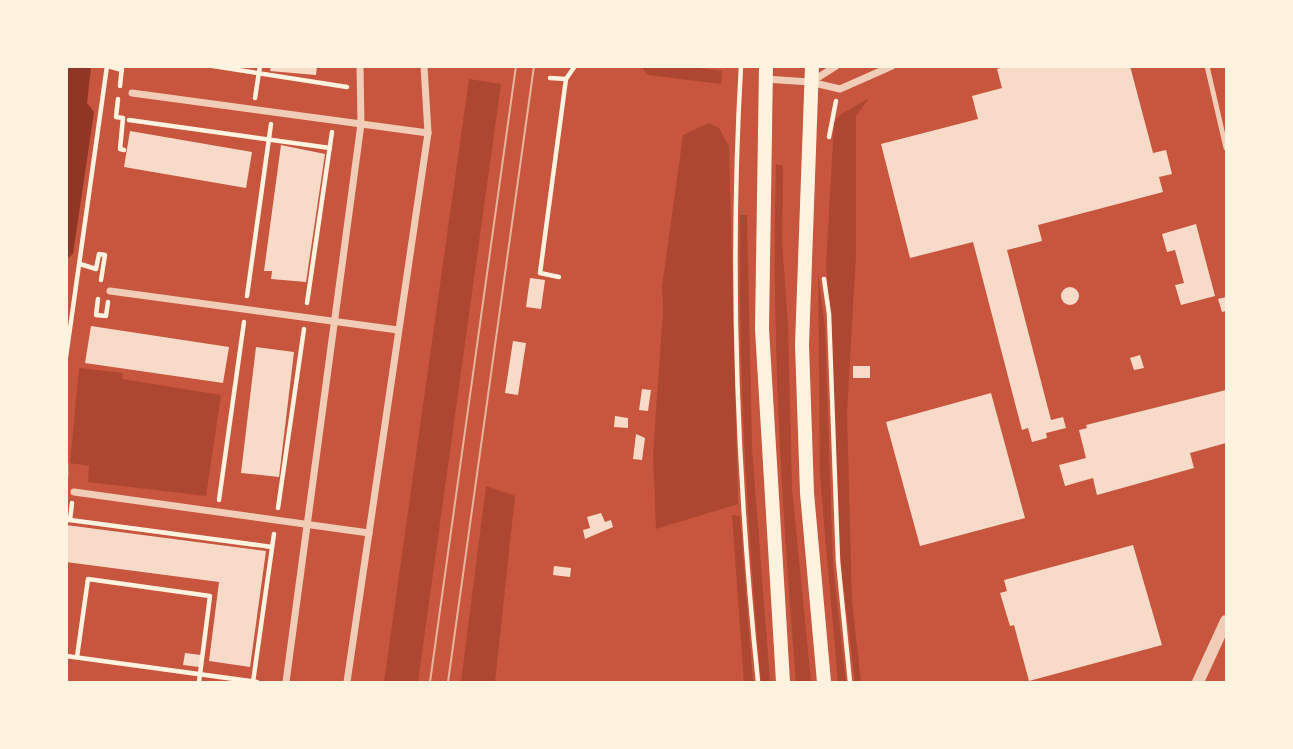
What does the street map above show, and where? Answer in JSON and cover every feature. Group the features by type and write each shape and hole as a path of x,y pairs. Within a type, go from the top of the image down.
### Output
{"main road":[{"path":"812,66 802,345 807,493 824,682"},
{"path":"765,73 762,329 783,682"}],"street":[{"path":"286,682 361,124 360,66"},
{"path":"347,682 428,133 424,66"},
{"path":"810,82 836,66"},
{"path":"765,73 840,89 892,66"},
{"path":"132,93 428,133"},
{"path":"110,291 398,330"},
{"path":"74,492 369,533"},
{"path":"1198,682 1227,621"}],"lane":[{"path":"1207,66 1227,148"}],"path":[{"path":"66,357 108,66 122,70"},
{"path":"213,66 259,70 361,90"},
{"path":"559,276 540,274 566,79 575,66"},
{"path":"741,66 737,155 737,349 743,508 758,682"},
{"path":"254,110 259,70"},
{"path":"550,78 566,79"},
{"path":"828,142 840,89"},
{"path":"116,117 123,118 120,149 124,150"},
{"path":"129,120 330,148"},
{"path":"823,275 829,314 838,561 850,682"},
{"path":"66,465 66,476"},
{"path":"70,520 272,547"},
{"path":"66,656 254,682 276,520"},
{"path":"77,657 88,579 211,596 199,682"}],"shaded area":[{"path":"67,66 91,67 87,103 94,112 73,254 67,259"},
{"path":"684,66 722,71 721,84 648,75 643,69"},
{"path":"469,79 501,84 418,682 384,682"},
{"path":"869,98 856,116 856,255 847,413 852,601 861,682 855,682 841,566 834,456 832,324 826,266 834,123 840,115"},
{"path":"709,123 719,128 729,146 738,504 656,529 653,453 663,312 662,287 683,135"},
{"path":"776,164 783,166 782,241 788,325 792,488 811,682 796,682 786,553 776,359"},
{"path":"740,215 747,215 752,447 770,682 761,682 748,507 740,332"},
{"path":"818,273 825,327 833,564 846,682 838,682 820,478"},
{"path":"79,368 123,373 122,379 221,395 206,496 88,482 89,466 70,463"},
{"path":"486,486 515,496 495,682 461,682"},
{"path":"732,515 740,516 753,682 744,682"}],"building":[{"path":"271,66 317,66 316,75 270,71"},
{"path":"1007,66 1130,66 1153,153 1166,150 1172,174 1159,177 1163,192 1038,225 1042,241 1007,250 1051,420 1063,417 1066,428 1046,433 1047,438 1032,442 1028,428 1022,430 973,242 910,258 881,144 978,119 972,96 1002,88 997,69"},
{"path":"130,131 252,152 246,188 124,167"},
{"path":"281,145 325,154 306,282 271,279 272,271 264,271"},
{"path":"1196,224 1215,296 1181,305 1175,285 1184,283 1175,250 1167,252 1162,234"},
{"path":"530,278 545,280 541,309 526,307"},
{"path":"1070,287 1076,290 1079,296 1076,302 1070,305 1064,302 1061,296 1064,290"},
{"path":"1226,297 1226,311 1222,312 1218,299"},
{"path":"91,326 229,347 223,383 85,363"},
{"path":"513,341 526,343 518,395 505,393"},
{"path":"256,347 294,352 279,477 241,473"},
{"path":"1140,355 1144,368 1134,370 1130,358"},
{"path":"853,366 870,366 870,378 853,378"},
{"path":"642,389 651,390 648,411 639,410"},
{"path":"1226,390 1226,443 1190,453 1194,468 1097,495 1093,478 1065,486 1059,465 1086,458 1079,430 1087,428 1086,425"},
{"path":"991,393 1025,518 920,546 886,422"},
{"path":"615,416 628,418 628,428 614,427"},
{"path":"636,434 645,438 642,460 633,459"},
{"path":"601,513 605,522 611,520 613,527 585,539 583,530 590,528 587,517"},
{"path":"66,525 266,551 250,667 209,661 219,582 66,562"},
{"path":"1133,545 1162,645 1029,681 1014,625 1010,626 1000,593 1007,591 1004,580"},
{"path":"554,566 571,568 570,577 553,575"},
{"path":"185,653 201,655 199,667 183,665"}],"tram line":[{"path":"430,682 516,66"},
{"path":"448,682 534,66"}]}
